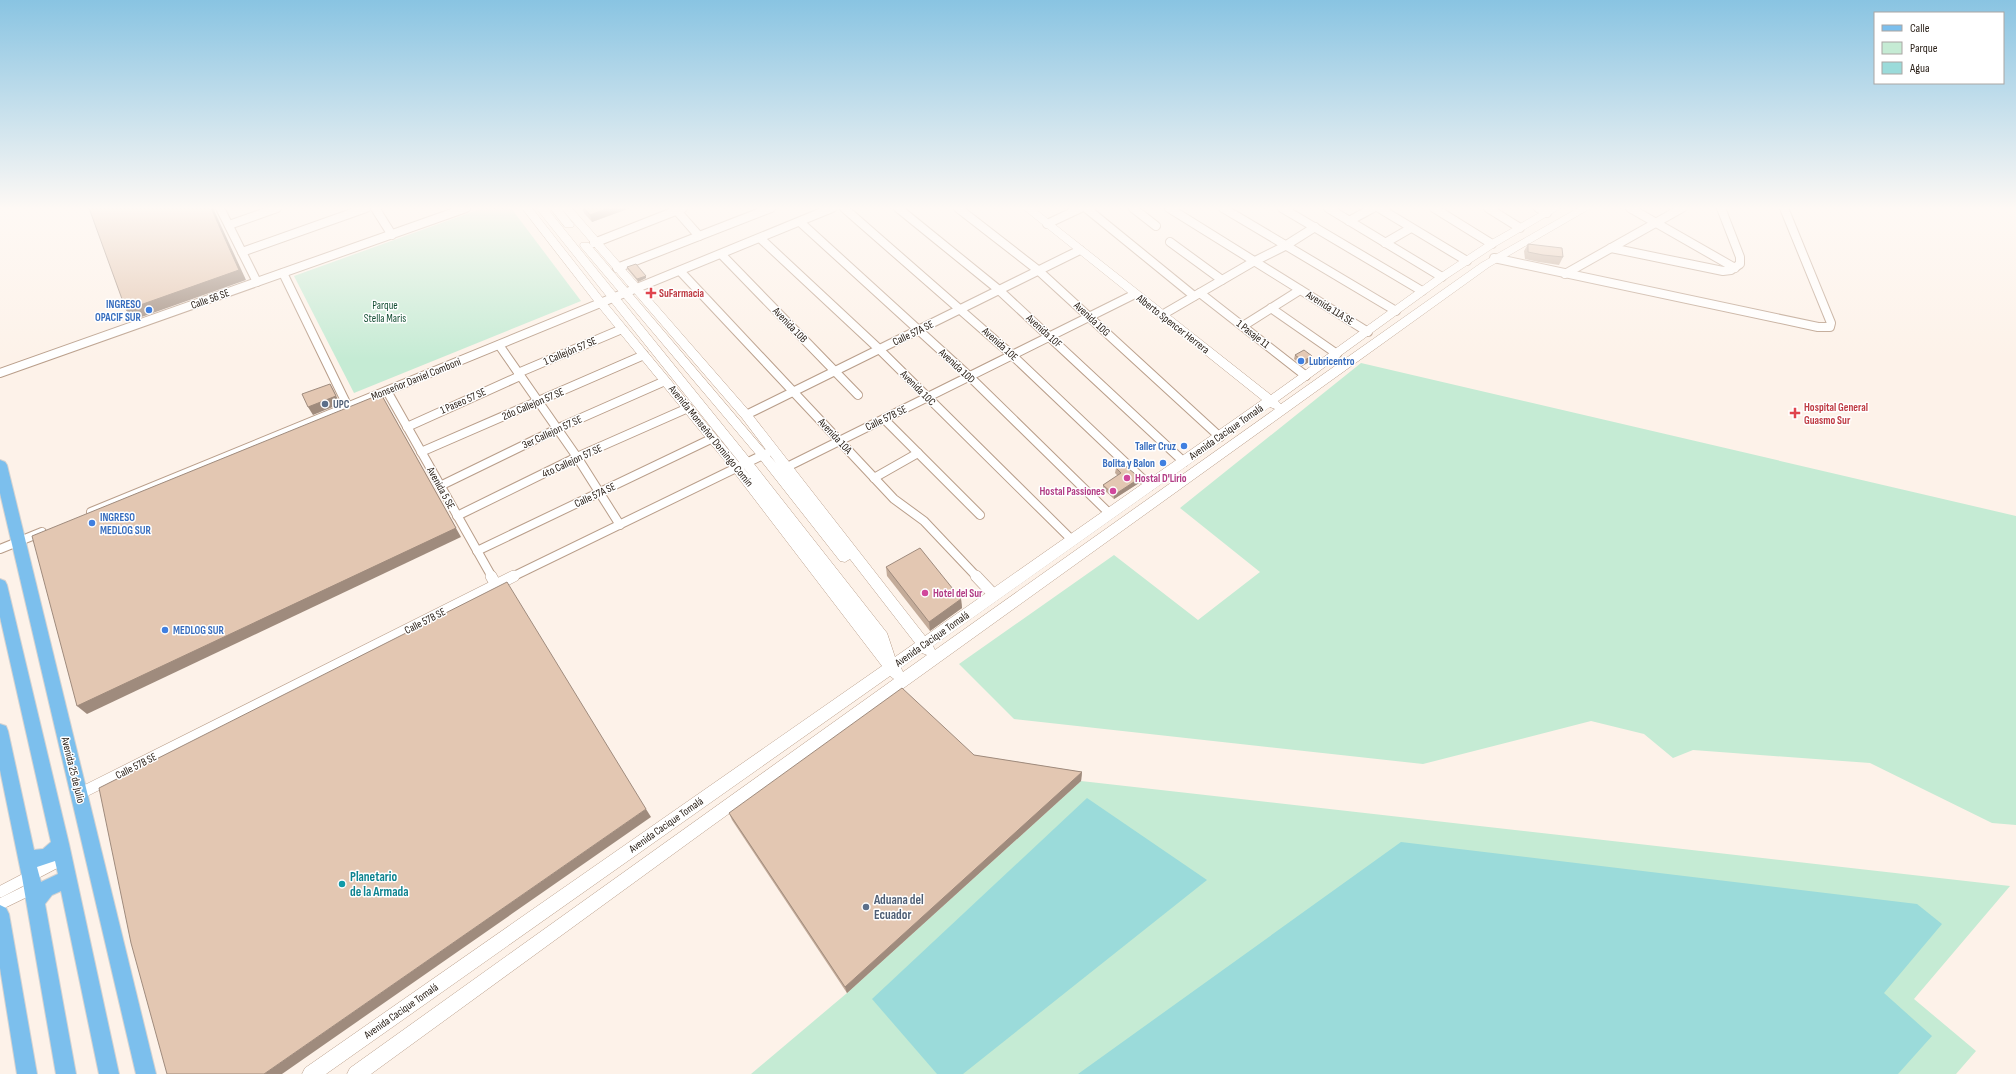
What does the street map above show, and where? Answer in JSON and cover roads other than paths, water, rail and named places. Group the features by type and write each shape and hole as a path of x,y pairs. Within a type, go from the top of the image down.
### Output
{"main road":[{"name":"Avenida Monseñor Domingo Comín","path":"566,258 601,304 713,438 742,466"},
{"name":"Avenida Monseñor Domingo Comín","path":"590,258 746,415 768,452 787,467 934,658"},
{"name":"Avenida Monseñor Domingo Comín","path":"596,258 625,294 768,452 898,622 924,644"},
{"name":"Avenida Monseñor Domingo Comín","path":"608,258 617,268 625,294 742,466 904,681"},
{"name":"Alberto Spencer Herrera","path":"1090,258 1282,410"},
{"name":"Avenida Cacique Tomalá","path":"311,1074 1220,437 1396,312 1422,291 1471,258"},
{"name":"Avenida Cacique Tomalá","path":"356,1074 703,823 904,681 934,658 1494,258"},
{"name":"Avenida 25 de Julio","path":"0,465 146,1074"},
{"path":"0,585 64,864 109,1074"},
{"path":"0,731 33,888 66,1074"},
{"path":"26,854 34,859 43,859 50,855 64,864"},
{"path":"33,888 40,894 54,883 62,882 64,864"},
{"path":"0,914 27,1074"}],"street":[{"path":"245,258 257,282"},
{"name":"Calle 56 SE","path":"0,374 327,258"},
{"path":"617,268 642,258"},
{"name":"Monseñor Daniel Comboni","path":"80,516 714,258"},
{"name":"Avenida 10B","path":"725,258 858,395"},
{"name":"Avenida 10C","path":"782,258 879,349 1072,540"},
{"name":"Avenida 10D","path":"840,258 969,376 1110,514"},
{"name":"Avenida 10E","path":"902,258 1012,355 1150,486"},
{"name":"Avenida 10F","path":"960,258 999,290 1050,336 1184,462"},
{"name":"Avenida 10G","path":"1022,258 1039,271 1220,437"},
{"name":"Calle 57A SE","path":"746,415 1064,258"},
{"name":"1 Pasaje 11","path":"1150,258 1197,295 1243,326 1306,376"},
{"path":"1192,258 1222,280"},
{"name":"Avenida 11A SE","path":"1247,258 1368,332"},
{"path":"1162,315 1261,258"},
{"path":"1305,258 1396,312"},
{"path":"1367,258 1422,291"},
{"path":"1410,258 1442,277"},
{"path":"1462,258 1467,261"},
{"path":"1495,258 1818,327 1830,326 1831,323 1804,258"},
{"path":"1565,274 1593,258"},
{"path":"1660,258 1723,271 1735,268 1740,264 1740,258"},
{"path":"1718,258 1735,268"},
{"name":"Avenida 10A","path":"680,271 894,499 924,521 994,595"},
{"path":"283,274 348,407"},
{"path":"1243,326 1300,290"},
{"name":"Calle 57B SE","path":"787,467 1135,294"},
{"path":"1271,308 1337,354"},
{"name":"1 Callejón 57 SE","path":"519,374 622,329"},
{"path":"499,345 577,457 620,525"},
{"name":"2do Callejon 57 SE","path":"421,452 644,355"},
{"name":"1 Paseo 57 SE","path":"406,426 519,374"},
{"name":"3er Callejon 57 SE","path":"440,486 557,429 665,381"},
{"name":"Avenida 5 SE","path":"387,391 496,585"},
{"name":"4to Callejon 57 SE","path":"457,516 577,457 688,408"},
{"path":"884,419 980,516"},
{"name":"Calle 57A SE","path":"477,551 599,494 713,438"},
{"name":"Calle 57B SE","path":"79,794 496,585 768,452"},
{"path":"874,478 918,453"},
{"path":"0,549 52,528"},
{"path":"0,904 33,888 64,864"},
{"path":"0,892 33,888"}],"water":[{"path":"1087,798 1207,880 963,1074 937,1074 872,999"},
{"path":"1401,842 1917,904 1942,924 1884,993 1932,1036 1898,1074 1078,1074"}],"place":[{"name":"SuFarmacia","path":"651,293"},
{"name":"INGRESO OPACIF SUR","path":"149,310"},
{"name":"Lubricentro","path":"1301,361"},
{"name":"UPC","path":"325,404"},
{"name":"Hospital General Guasmo Sur","path":"1795,413"},
{"name":"Taller Cruz","path":"1184,446"},
{"name":"Bolita y Balon","path":"1163,463"},
{"name":"Hostal D'Lirio","path":"1127,478"},
{"name":"Hostal Passiones","path":"1113,491"},
{"name":"INGRESO MEDLOG SUR","path":"92,523"},
{"name":"Hotel del Sur","path":"925,593"},
{"name":"MEDLOG SUR","path":"165,630"},
{"name":"Planetario de la Armada","path":"342,884"},
{"name":"Aduana del Ecuador","path":"866,907"}],"park label":[{"name":"Parque Stella Maris","path":"385,311"}]}
